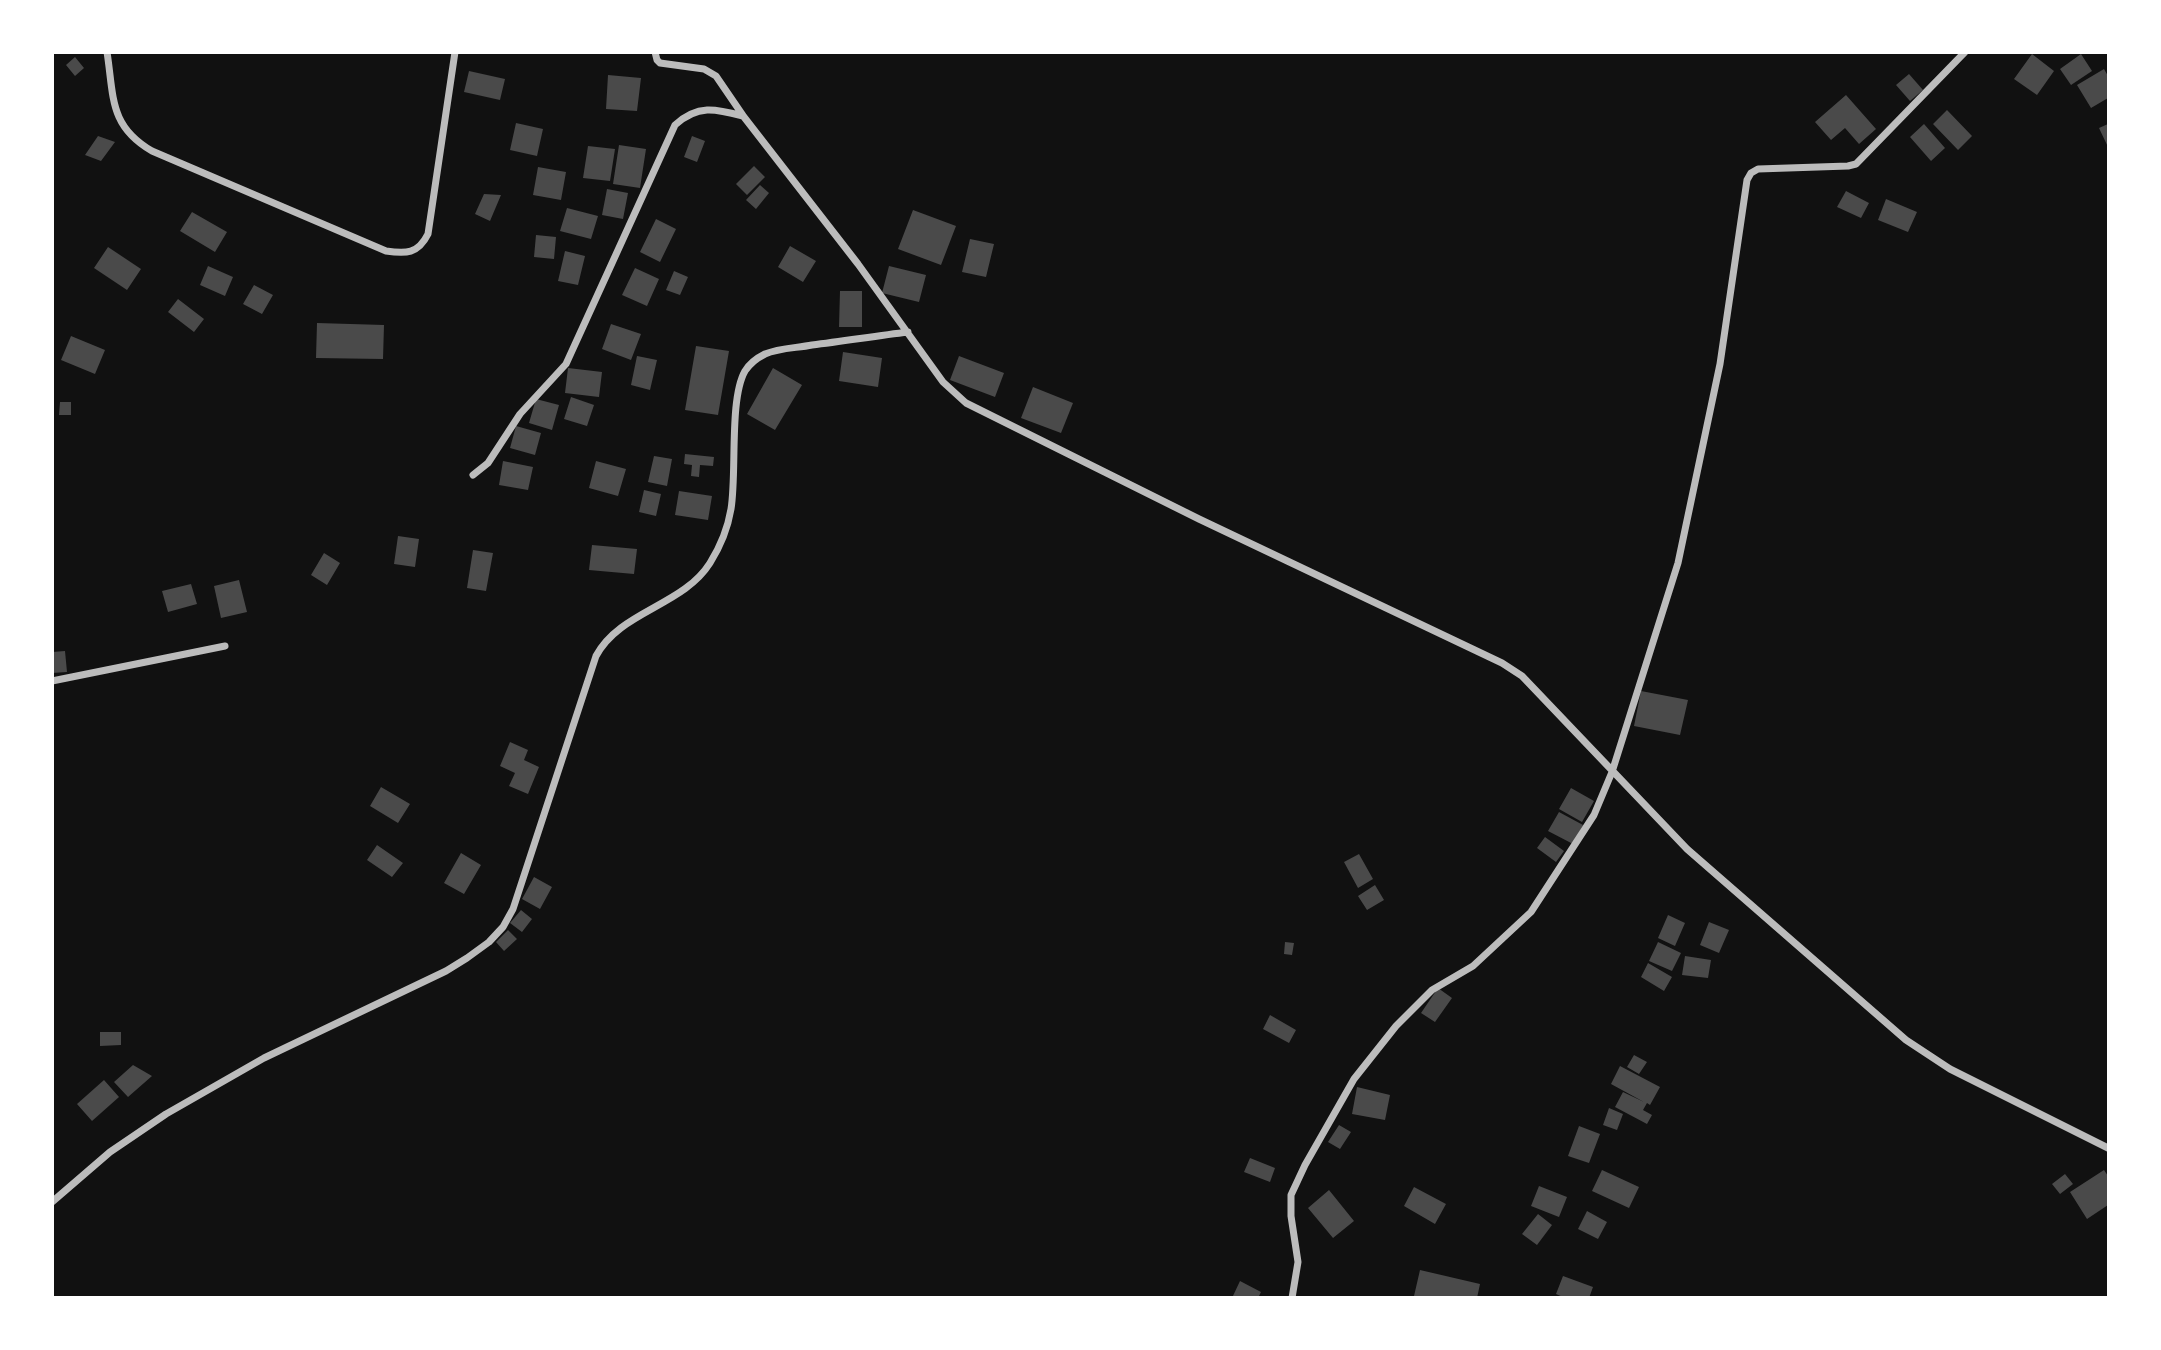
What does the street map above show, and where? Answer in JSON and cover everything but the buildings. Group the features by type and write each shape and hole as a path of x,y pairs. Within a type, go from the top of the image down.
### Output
{"street":[{"path":"107,52 119,119 127,133 138,143 386,251 400,253 412,252 423,245 429,234 455,52"},
{"path":"656,52 660,63 704,69 713,73 943,382 966,403 1211,526 1502,663 1522,676 1687,849 1906,1040 1950,1069 2109,1148"},
{"path":"1292,1297 1298,1262 1291,1216 1291,1195 1354,1079 1396,1026 1432,990 1473,966 1531,912 1594,815 1612,772 1678,563 1720,364 1747,180 1751,173 1758,169 1856,164 1965,52"},
{"path":"473,475 488,463 520,414 566,365 675,125 695,111 723,111 744,117"},
{"path":"52,1202 110,1152 166,1114 276,1052 446,971 489,942 503,927 513,909 601,646 617,631 694,581 709,565 723,538 731,510 740,383 751,363 777,350 908,332"},
{"path":"52,681 225,646"}]}
